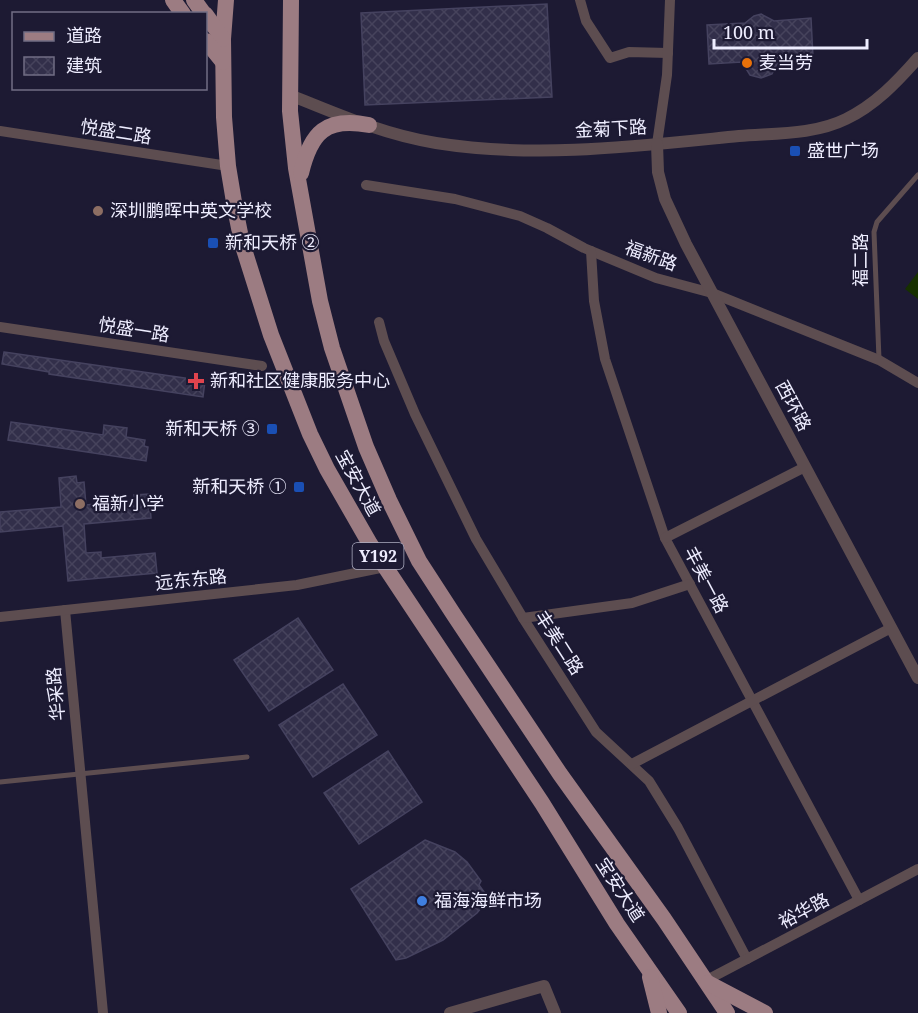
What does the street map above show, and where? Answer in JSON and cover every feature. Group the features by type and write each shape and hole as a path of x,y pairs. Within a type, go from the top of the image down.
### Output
{"main road":[{"path":"194,0 203,12"},
{"name":"宝安大道","path":"226,0 223,62 228,166 242,243 294,398 327,469 385,567 542,803 617,924 679,1013"},
{"name":"宝安大道","path":"291,0 290,95 299,183 320,301 335,358 366,447 419,561 560,774 664,919 727,1013"},
{"path":"207,17 223,39"},
{"path":"207,42 223,62"},
{"path":"299,183 305,156 311,143 324,128 342,122 369,125"},
{"path":"646,965 659,1013"},
{"path":"705,981 765,1013"}],"street":[{"path":"580,0 586,21 610,58 629,52 668,53"},
{"path":"657,144 667,75 670,0"},
{"name":"金菊下路","path":"290,95 369,125 416,139 473,147 553,150 657,144 816,129 844,120 868,107 918,58"},
{"name":"悦盛二路","path":"0,131 228,166"},
{"name":"西环路","path":"657,144 657,172 665,199 686,244 918,678"},
{"name":"福新路","path":"366,185 455,199 503,211 547,228 591,251 656,278 712,293 879,360 918,383"},
{"name":"丰美一路","path":"591,251 594,301 605,359 665,538 859,900"},
{"name":"丰美二路","path":"379,322 384,341 420,425 476,539 596,732 649,782 678,828 747,959"},
{"name":"悦盛一路","path":"0,327 262,366"},
{"path":"665,538 805,466"},
{"name":"远东东路","path":"0,616 297,585 385,567"},
{"path":"523,618 632,603 690,584"},
{"name":"华采路","path":"65,610 103,1013"},
{"path":"632,764 891,628"},
{"name":"裕华路","path":"705,981 918,869"},
{"path":"450,1013 544,986 555,1013"}],"lane":[{"name":"福二路","path":"879,360 874,232 877,222 918,175"},
{"path":"0,782 247,757"}],"green space":[{"path":"918,272 918,299 905,289"}],"building":[{"path":"547,4 552,97 365,105 361,13"},
{"path":"761,14 774,21 811,18 813,57 779,60 772,74 761,78 750,75 742,62 709,64 707,25 745,23"},
{"path":"4,352 205,381 203,397 49,374 49,372 2,364"},
{"path":"11,422 103,435 104,425 127,428 126,437 145,440 144,446 148,447 146,461 8,440"},
{"path":"76,476 77,483 84,482 86,505 135,500 134,495 149,494 151,518 84,524 86,553 101,552 101,558 155,553 157,573 68,581 63,526 0,532 0,512 61,507 59,478"},
{"path":"298,618 333,670 269,711 234,660"},
{"path":"343,684 377,735 313,777 279,725"},
{"path":"388,751 422,802 359,844 324,793"},
{"name":"福海海鲜市场","path":"425,840 455,852 467,862 481,881 479,885 487,896 486,902 477,913 443,940 406,958 396,960 351,889"}],"place":[{"name":"麦当劳","path":"747,63"},
{"name":"盛世广场","path":"795,151"},
{"name":"深圳鹏晖中英文学校","path":"98,211"},
{"name":"新和天桥 ②","path":"213,243"},
{"name":"新和社区健康服务中心","path":"196,381"},
{"name":"新和天桥 ③","path":"272,429"},
{"name":"新和天桥 ①","path":"299,487"},
{"name":"福新小学","path":"80,504"},
{"name":"福海海鲜市场","path":"422,901"}]}
